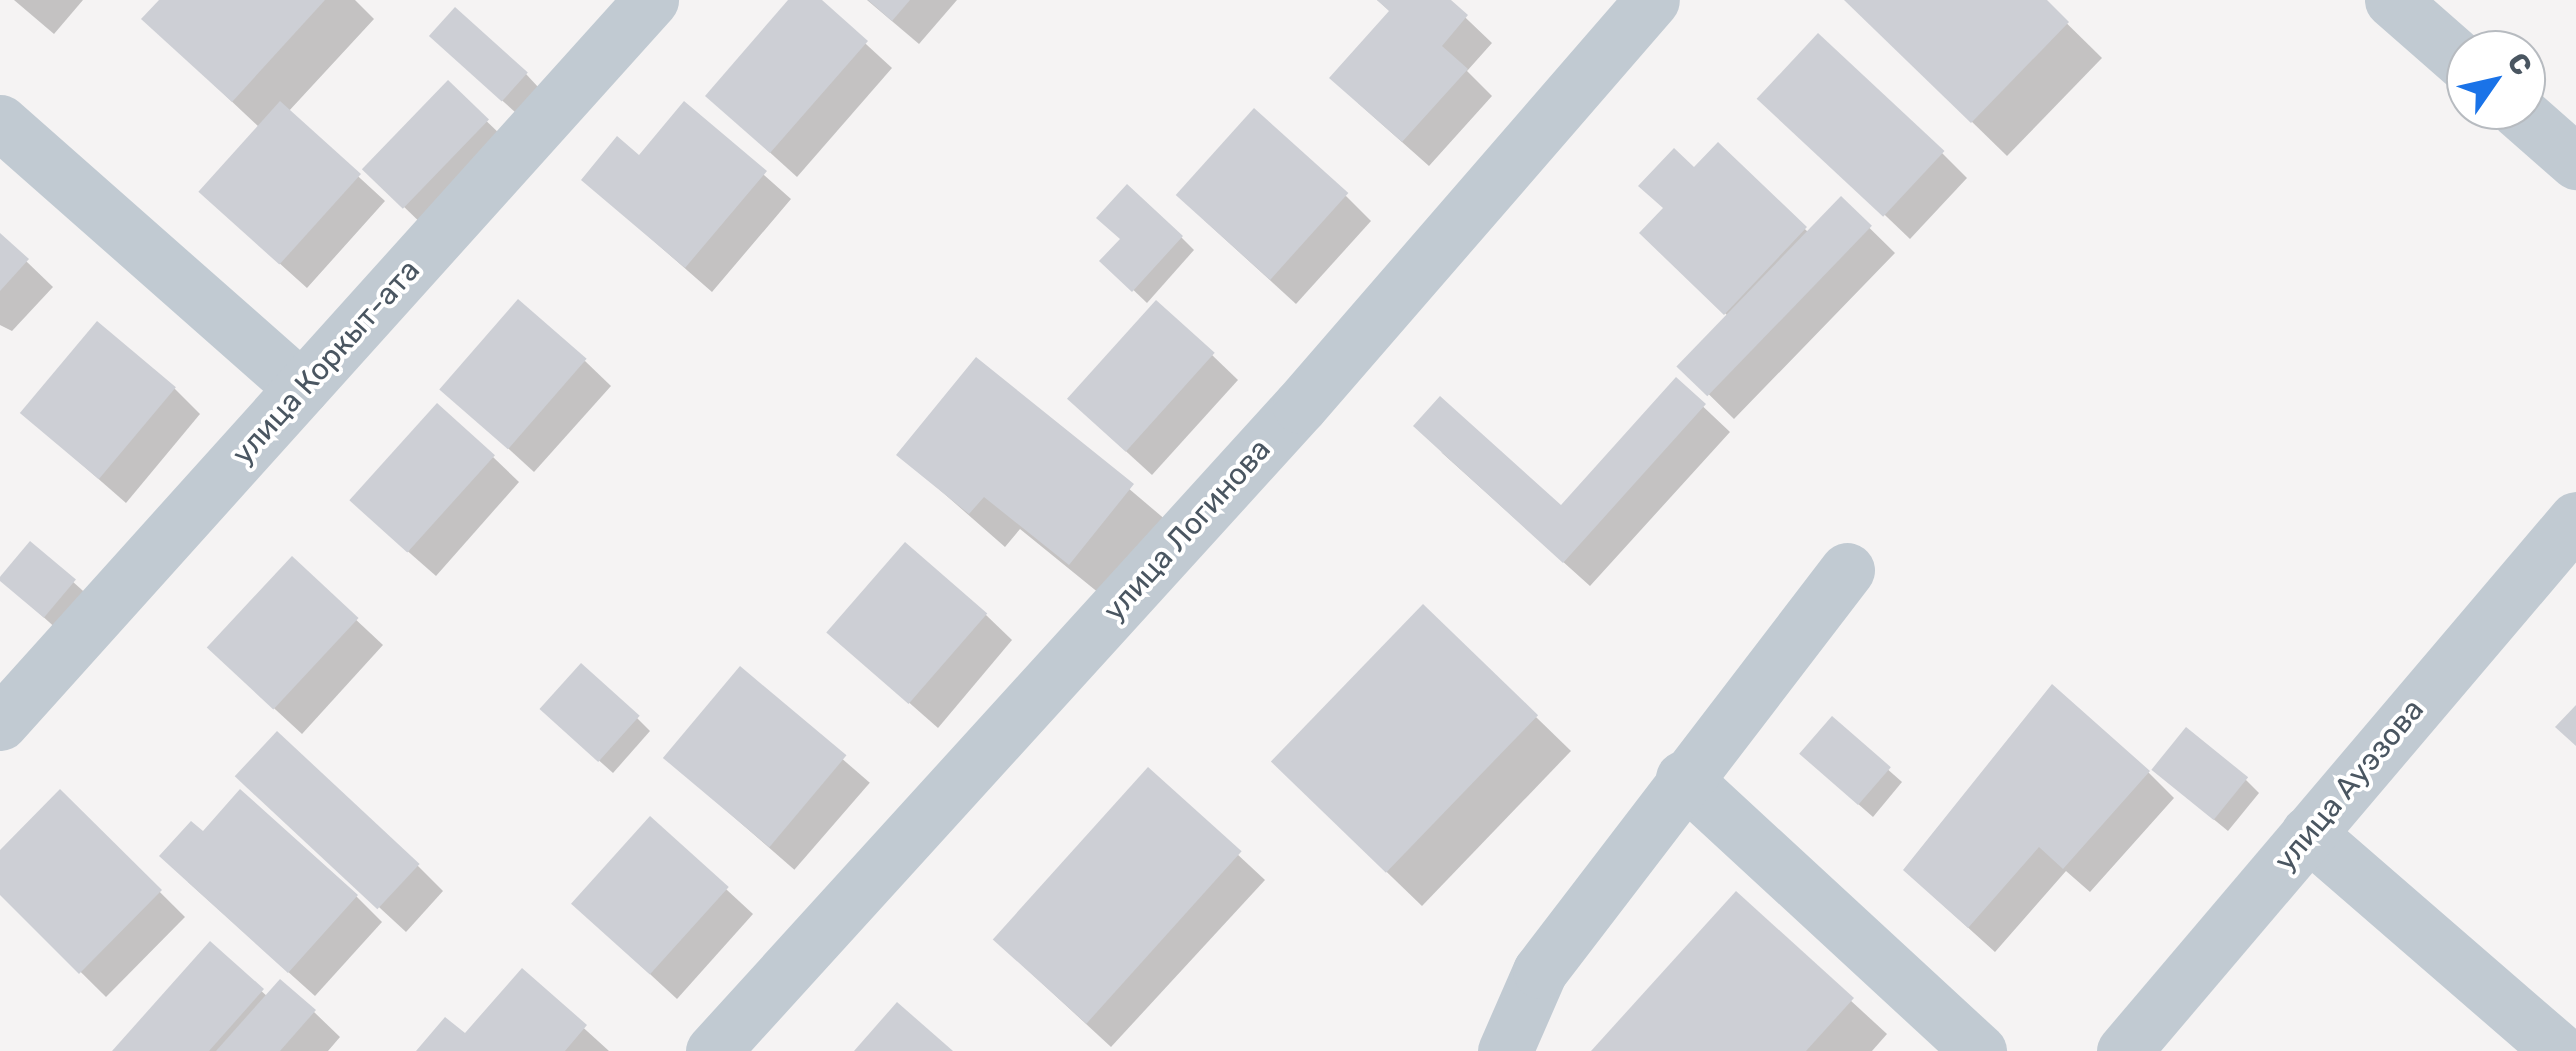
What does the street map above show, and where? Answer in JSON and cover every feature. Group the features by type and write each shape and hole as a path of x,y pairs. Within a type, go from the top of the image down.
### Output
{"street":[{"name":"улица Коркыт-ата","path":"0,723 651,0"},
{"name":"улица Логинова","path":"732,1045 1300,406 1652,0"},
{"path":"2392,0 2446,47"},
{"path":"0,122 302,388"},
{"path":"2540,130 2576,162"},
{"name":"улица Ауэзова","path":"2124,1051 2576,519"},
{"path":"1505,1051 1540,971 1683,778 1847,570"},
{"path":"1683,778 1979,1051"},
{"path":"2308,833 2560,1051"}],"building":[{"path":"159,0 325,0 232,102 141,19"},
{"path":"788,0 822,0 868,41 770,153 705,96"},
{"path":"868,0 910,0 892,21"},
{"path":"1377,0 1451,0 1468,15 1442,46 1468,69 1402,142 1329,78 1389,11"},
{"path":"1844,0 2047,0 2069,22 1971,123"},
{"path":"455,7 528,73 502,102 429,36"},
{"path":"1818,33 1945,151 1883,217 1757,99"},
{"path":"448,80 489,120 403,209 362,169"},
{"path":"280,101 361,174 279,265 198,192"},
{"path":"684,101 767,171 685,268 581,180 617,136 639,155"},
{"path":"1254,108 1348,193 1270,280 1176,195"},
{"path":"1718,142 1807,227 1724,315 1639,233 1663,208 1638,186 1674,148 1694,167"},
{"path":"1127,184 1183,236 1132,292 1099,261 1120,239 1096,218"},
{"path":"1841,196 1872,226 1707,396 1676,366"},
{"path":"0,233 29,259 0,291"},
{"path":"518,299 587,359 508,449 439,390"},
{"path":"1156,300 1215,353 1126,452 1067,399"},
{"path":"97,321 176,387 99,479 20,413"},
{"path":"976,357 1134,484 1069,565 984,497 969,514 896,455"},
{"path":"1676,377 1706,404 1563,563 1413,426 1440,396 1561,505"},
{"path":"437,403 495,455 407,553 349,500"},
{"path":"30,541 76,580 44,618 0,581"},
{"path":"905,542 987,614 909,704 826,633"},
{"path":"292,556 359,618 273,709 207,647"},
{"path":"1423,604 1538,715 1386,873 1271,762"},
{"path":"581,663 640,716 598,762 540,709"},
{"path":"740,666 846,755 769,847 663,758"},
{"path":"2052,684 2150,771 2063,869 2039,847 1968,928 1903,870"},
{"path":"2576,705 2576,746 2555,727"},
{"path":"1832,716 1891,767 1858,805 1799,754"},
{"path":"2186,727 2248,777 2214,820 2151,770"},
{"path":"277,731 420,864 377,909 235,776"},
{"path":"1148,767 1242,851 1086,1024 993,939"},
{"path":"60,789 162,890 79,974 0,895 0,850"},
{"path":"240,789 358,895 288,973 159,856 191,821 203,831"},
{"path":"650,816 729,887 650,975 571,904"},
{"path":"1736,891 1854,998 1806,1051 1591,1051"},
{"path":"210,941 264,989 209,1051 112,1051"},
{"path":"522,968 587,1025 565,1051 416,1051 445,1017 465,1033"},
{"path":"280,979 316,1010 280,1051 216,1051"},
{"path":"897,1002 953,1051 854,1051"}]}
